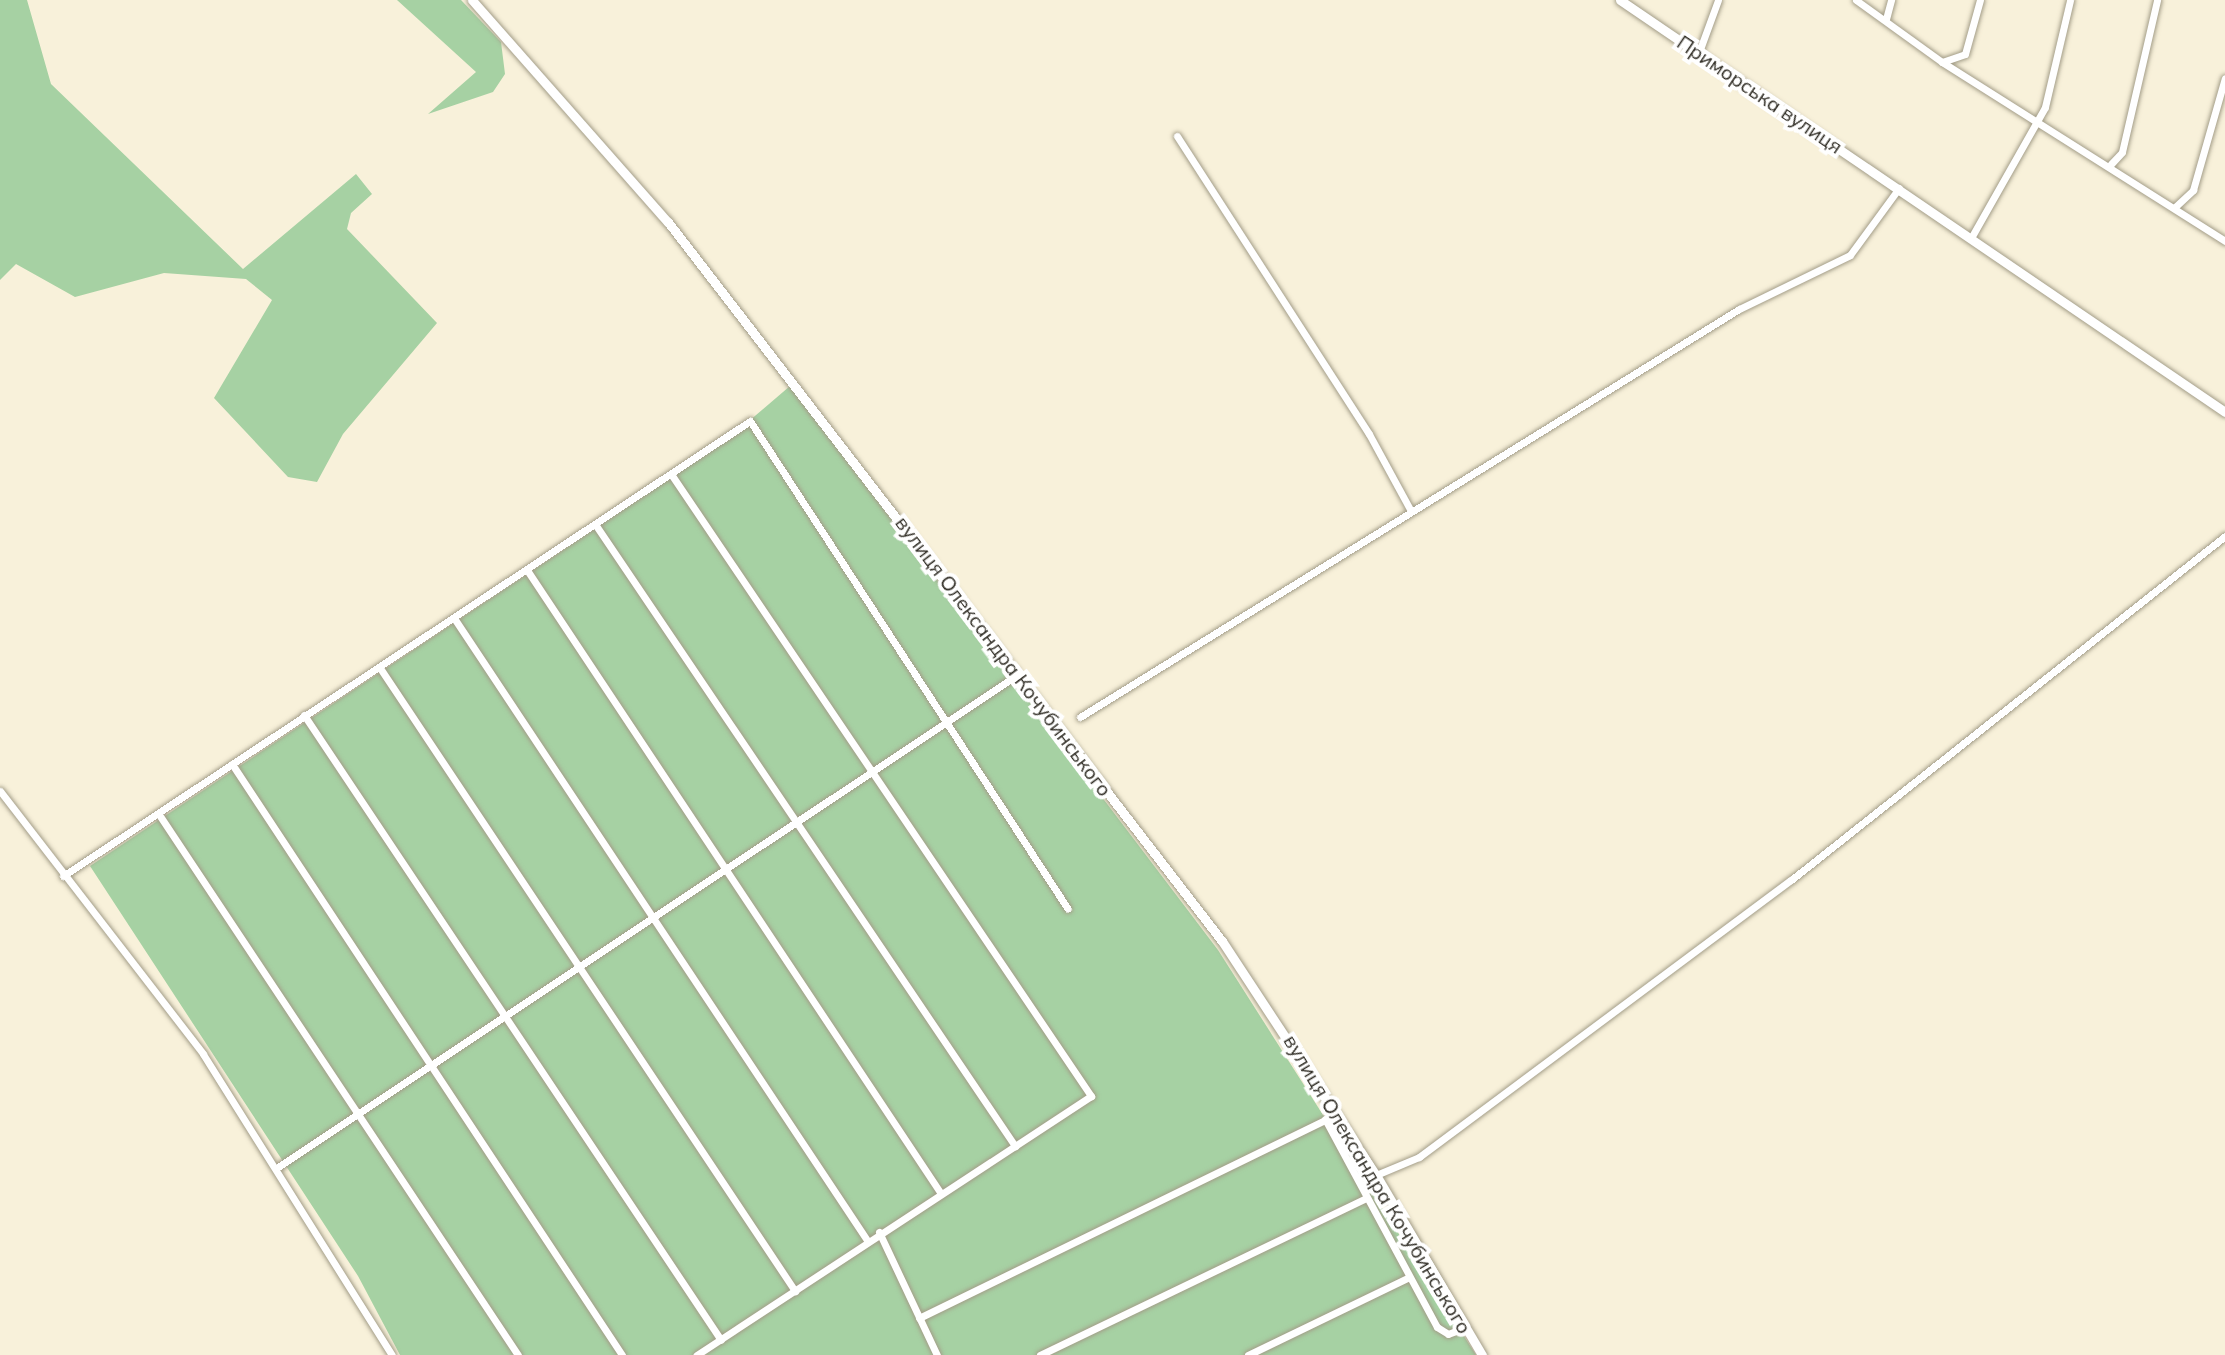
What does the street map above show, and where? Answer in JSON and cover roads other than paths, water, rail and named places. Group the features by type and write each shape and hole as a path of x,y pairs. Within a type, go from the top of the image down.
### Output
{"street":[{"name":"вулиця Олександра Кочубинського","path":"472,0 668,222 1222,941 1376,1175 1479,1354"},
{"name":"Приморська вулиця","path":"1620,0 2225,412"},
{"path":"1699,52 1718,0"},
{"path":"1856,0 1942,62 2111,164 2225,241"},
{"path":"1886,19 1891,0"},
{"path":"1942,62 1965,54 1980,0"},
{"path":"1971,238 2038,122 2070,0"},
{"path":"2111,164 2122,152 2157,0"},
{"path":"2175,207 2193,190 2225,78"},
{"path":"1177,136 1369,434 1411,511"},
{"path":"1080,717 1780,284 1850,255 1899,188"},
{"path":"63,876 160,816 304,715 380,668 750,421 1068,909"},
{"path":"671,474 1091,1096 879,1232 697,1355"},
{"path":"595,524 1015,1146"},
{"path":"1376,1175 1448,1136 1791,880 2225,536"},
{"path":"527,570 940,1192"},
{"path":"454,618 867,1240"},
{"path":"380,668 795,1291"},
{"path":"278,1167 875,773 1017,675"},
{"path":"304,715 721,1340"},
{"path":"232,764 622,1355"},
{"path":"0,791 203,1054 278,1167 392,1355"},
{"path":"160,816 518,1355"},
{"path":"919,1318 1337,1114"},
{"path":"1325,1119 1364,1199 1437,1327 1448,1334 1466,1327"},
{"path":"1040,1355 1364,1199"},
{"path":"879,1232 937,1355"},
{"path":"1248,1355 1409,1277"}]}
